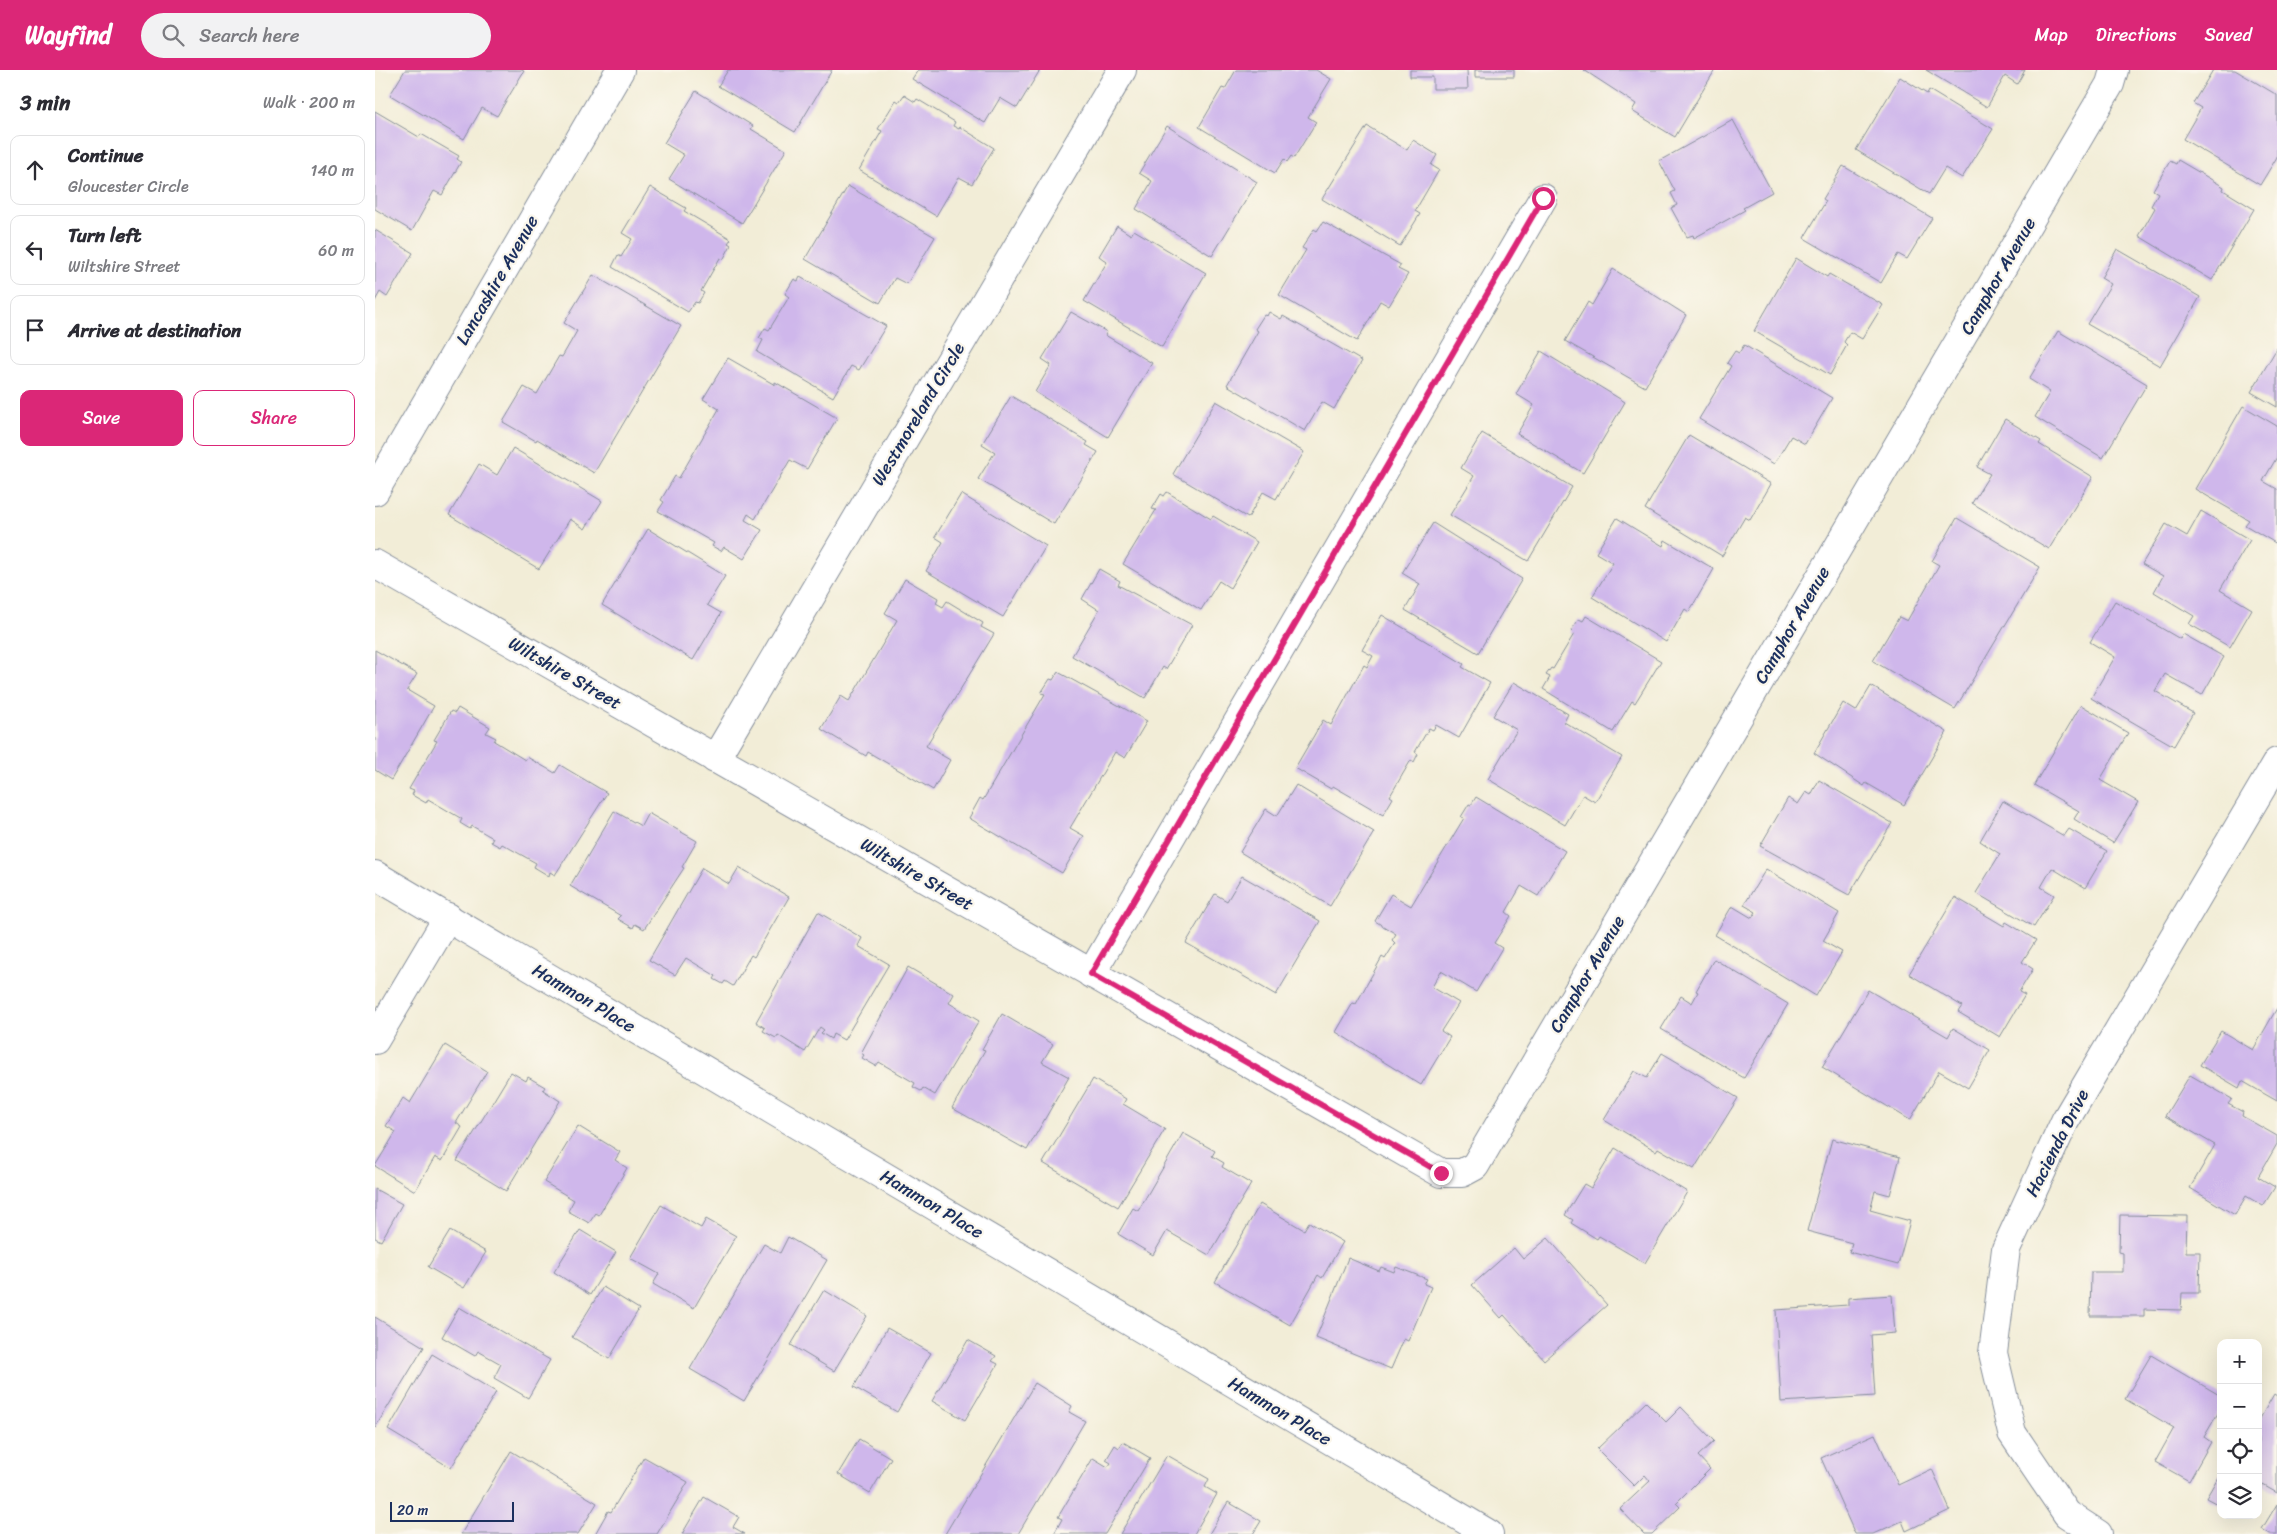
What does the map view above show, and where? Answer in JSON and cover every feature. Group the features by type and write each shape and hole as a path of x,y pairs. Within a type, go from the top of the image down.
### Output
{"street":[{"name":"Lancashire Avenue","path":"375,491 620,70"},
{"name":"Westmoreland Circle","path":"715,759 1121,70"},
{"name":"Camphor Avenue","path":"1462,1174 1475,1166 2105,92 2115,70"},
{"path":"1091,974 1543,198"},
{"name":"Wiltshire Street","path":"375,564 1441,1173 1462,1174"},
{"name":"Hacienda Drive","path":"2098,1534 2067,1514 2012,1433 1993,1353 2006,1249 2065,1121 2277,762"},
{"name":"Hammon Place","path":"375,875 1489,1534"},
{"path":"375,1040 448,917"}],"building":[{"path":"405,70 524,71 497,116 482,108 464,139 390,95"},
{"path":"728,70 832,70 795,132 718,86"},
{"path":"918,70 1040,70 1017,108 1000,98 985,123 912,79"},
{"path":"1236,70 1316,70 1331,79 1308,117 1316,122 1294,158 1291,156 1287,162 1284,159 1275,173 1199,127 1222,88 1225,89"},
{"path":"1410,70 1467,70 1468,89 1433,89 1433,77 1410,77"},
{"path":"1475,70 1514,70 1514,77 1475,77"},
{"path":"1584,70 1715,70 1675,137 1632,111 1636,104"},
{"path":"1926,70 2025,70 2017,84 2005,76 1987,107"},
{"path":"2213,70 2235,70 2277,95 2277,157 2260,185 2183,139 2201,108 2193,103"},
{"path":"1900,77 1927,94 1929,90 1993,129 1962,178 1945,168 1929,194 1856,150"},
{"path":"696,91 753,126 751,129 786,150 742,223 669,179 684,155 664,143"},
{"path":"904,95 915,102 917,99 955,122 953,126 959,129 960,127 994,148 972,184 959,177 936,216 859,170 882,131 878,129 896,100 899,102"},
{"path":"375,111 419,137 421,134 459,156 457,159 461,162 442,195 434,191 412,231 375,209"},
{"path":"1733,120 1772,192 1743,208 1745,210 1694,238 1693,235 1687,237 1671,208 1677,205 1671,193 1675,191 1659,161"},
{"path":"1167,126 1257,182 1212,256 1136,209 1152,181 1139,173"},
{"path":"1367,126 1407,150 1413,140 1437,155 1431,165 1439,170 1415,211 1420,214 1400,246 1322,199"},
{"path":"2178,160 2224,187 2223,190 2254,209 2212,280 2139,236 2155,208 2151,206 2158,193 2153,190 2170,161 2176,164"},
{"path":"1843,166 1932,218 1907,259 1898,254 1881,283 1804,238 1826,201 1823,199"},
{"path":"848,186 935,237 907,284 895,278 880,303 805,259"},
{"path":"650,187 686,208 684,211 731,239 728,243 731,245 723,260 720,258 701,291 704,293 698,303 695,302 688,312 612,267 618,255 621,257 632,239 622,233"},
{"path":"1323,222 1401,265 1398,269 1408,274 1389,306 1380,301 1357,341 1279,295 1306,250 1302,248 1314,229 1317,231"},
{"path":"1117,226 1131,235 1134,230 1206,273 1162,347 1084,301 1107,262 1099,256"},
{"path":"375,230 413,253 387,297 380,292 375,301"},
{"path":"2117,249 2200,297 2160,366 2087,324 2111,284 2101,278"},
{"path":"1796,258 1827,277 1829,274 1883,305 1862,339 1850,332 1844,342 1847,345 1830,375 1754,331"},
{"path":"1613,269 1686,315 1645,387 1565,341 1588,302 1592,305"},
{"path":"593,275 681,326 594,473 537,439 536,441 503,422 524,387 537,394 559,356 562,357 577,331 564,323"},
{"path":"800,277 886,326 859,370 851,366 833,397 757,352 763,340 759,338 765,328 769,330 789,297 785,294 794,279 798,281"},
{"path":"1071,312 1107,332 1105,335 1152,363 1108,437 1035,392 1051,365 1042,359"},
{"path":"1269,312 1281,319 1283,316 1362,361 1334,409 1322,402 1305,431 1227,385 1258,331 1255,329 1264,315 1267,316"},
{"path":"2058,331 2147,384 2103,458 2035,417 2050,392 2029,379"},
{"path":"1744,345 1832,398 1805,444 1791,436 1774,464 1699,419 1731,366 1727,363 1735,351 1739,353"},
{"path":"2277,348 2277,407 2251,392"},
{"path":"1541,351 1625,402 1583,473 1517,434 1534,405 1516,394"},
{"path":"728,358 775,385 775,382 837,418 807,469 790,460 755,519 748,514 745,520 762,530 744,559 724,547 721,551 712,546 714,543 658,511 664,502 661,500 675,476 679,478 719,409 703,399"},
{"path":"1011,396 1088,442 1086,445 1098,452 1054,524 978,479 995,452 982,444"},
{"path":"1216,401 1304,452 1276,499 1263,492 1248,518 1173,474"},
{"path":"2243,406 2277,426 2277,457 2263,481 2277,489 2277,544 2245,525 2249,520 2195,489"},
{"path":"2005,419 2041,441 2039,444 2093,477 2049,549 1972,503 1990,474 1977,467"},
{"path":"1482,433 1572,487 1528,561 1450,515 1474,476 1461,468"},
{"path":"1689,435 1771,484 1750,520 1745,517 1722,556 1645,509"},
{"path":"513,448 602,501 585,529 570,519 539,569 449,515 479,464 497,475"},
{"path":"1167,492 1211,519 1213,516 1257,542 1230,588 1219,581 1201,610 1123,564 1156,510 1152,509 1161,494 1164,496"},
{"path":"961,494 1046,546 1003,617 926,571 943,542 935,537"},
{"path":"2201,511 2250,540 2220,590 2252,609 2230,647 2189,624 2194,616 2154,592 2163,576 2142,564 2166,524 2187,536"},
{"path":"1617,518 1663,546 1665,540 1714,569 1689,612 1685,609 1666,642 1592,597 1613,563 1596,553"},
{"path":"1957,518 2040,567 1955,709 1873,661 1899,617 1907,621 1939,565 1932,561"},
{"path":"1433,523 1522,579 1478,653 1405,610 1420,584 1402,573"},
{"path":"648,529 725,576 707,605 721,613 693,660 602,605"},
{"path":"1099,569 1120,581 1118,585 1192,625 1166,669 1163,667 1145,698 1072,656 1099,610 1082,599"},
{"path":"905,579 938,598 936,603 943,607 947,601 983,623 981,627 994,634 926,746 950,760 933,790 868,752 866,756 821,729 841,696 849,701 897,620 885,613"},
{"path":"2115,601 2180,639 2183,634 2224,657 2202,695 2165,674 2155,691 2193,713 2174,746 2091,698 2115,657 2090,642"},
{"path":"1382,615 1464,664 1462,667 1490,683 1459,738 1436,725 1433,730 1429,728 1415,752 1418,754 1414,762 1411,760 1390,796 1393,798 1383,815 1333,786 1331,789 1295,768 1323,720 1331,725 1364,665 1367,667 1373,656 1362,650"},
{"path":"1586,616 1661,661 1635,703 1632,701 1613,732 1543,689 1550,677 1546,675 1551,668 1553,669 1574,634 1571,631 1579,619 1583,621"},
{"path":"375,650 417,674 407,690 434,706 391,780 375,770"},
{"path":"1058,672 1147,721 1125,758 1115,752 1070,828 1084,836 1062,873 969,818 980,798 983,800 1045,694 1041,693 1050,679 1053,680"},
{"path":"1514,682 1568,714 1564,722 1622,757 1595,802 1583,795 1565,825 1488,779 1517,730 1493,716"},
{"path":"1871,686 1947,732 1904,805 1866,783 1864,786 1814,753 1843,703 1856,711"},
{"path":"2081,705 2128,733 2100,780 2138,802 2113,843 2074,819 2079,811 2034,785"},
{"path":"458,708 490,727 486,733 496,738 494,741 525,760 527,757 555,773 560,765 607,793 555,875 550,872 549,876 534,867 536,863 502,844 500,847 491,842 493,838 472,826 470,829 460,823 462,819 428,799 426,803 412,795 414,791 409,789 437,741 434,740 451,711 455,713"},
{"path":"1819,780 1892,823 1849,895 1760,846 1788,798 1798,804 1806,792 1811,795"},
{"path":"1296,785 1374,832 1330,906 1240,852 1266,809 1277,816"},
{"path":"1476,797 1565,851 1538,896 1521,886 1506,912 1511,916 1494,943 1502,948 1476,992 1441,971 1432,987 1459,1003 1441,1031 1450,1037 1421,1085 1336,1032 1353,1003 1356,1004 1382,957 1385,959 1395,943 1392,940 1396,934 1375,921 1391,894 1411,906 1464,818 1461,817"},
{"path":"2003,801 2064,836 2069,829 2107,851 2085,888 2052,868 2041,887 2054,895 2034,927 1976,893 2000,854 1980,841"},
{"path":"614,811 641,826 648,813 697,841 682,867 684,868 644,929 635,924 633,928 618,919 621,916 570,886"},
{"path":"739,867 789,897 754,957 751,955 733,986 725,981 723,984 714,979 716,976 686,958 675,975 649,960 702,868 729,884"},
{"path":"1766,869 1839,913 1823,941 1842,952 1816,996 1715,935 1732,906 1752,918 1756,912 1744,905"},
{"path":"1242,876 1320,921 1276,995 1186,943 1215,894 1227,901"},
{"path":"1955,897 2004,926 2006,922 2036,940 2022,962 2033,969 2019,992 2025,995 2000,1037 1958,1012 1962,1006 1909,974"},
{"path":"818,912 862,938 858,946 889,964 844,1040 833,1034 831,1039 821,1033 824,1030 820,1027 805,1052 778,1035 776,1038 763,1031 765,1028 756,1022"},
{"path":"1714,959 1788,1004 1744,1078 1661,1029 1681,996 1692,1003 1698,992 1696,991"},
{"path":"908,967 954,994 949,1003 979,1021 935,1095 923,1088 921,1091 913,1087 915,1083 879,1062 876,1066 862,1058 864,1055 861,1053"},
{"path":"1868,990 1948,1037 1953,1028 1990,1050 1968,1088 1939,1071 1910,1120 1822,1067"},
{"path":"2277,1008 2277,1101 2242,1081 2239,1088 2200,1065 2221,1031 2253,1050"},
{"path":"1002,1014 1053,1044 1042,1062 1069,1077 1027,1150 952,1108 985,1050 982,1049"},
{"path":"445,1045 487,1071 456,1123 462,1127 442,1161 435,1157 415,1191 375,1166 396,1132 386,1126 403,1098 410,1103"},
{"path":"1662,1053 1738,1098 1694,1169 1658,1148 1656,1151 1604,1120 1634,1071 1647,1078"},
{"path":"511,1072 526,1081 528,1077 545,1087 543,1090 560,1101 506,1191 457,1161"},
{"path":"2190,1075 2232,1099 2228,1104 2243,1112 2242,1116 2277,1136 2277,1144 2258,1177 2275,1187 2263,1206 2246,1196 2235,1215 2190,1188 2215,1145 2165,1116"},
{"path":"1093,1079 1126,1099 1123,1104 1165,1129 1118,1207 1043,1163"},
{"path":"578,1126 620,1152 615,1160 627,1168 599,1215 596,1213 589,1223 568,1211 574,1200 544,1182"},
{"path":"1183,1133 1215,1151 1212,1156 1224,1163 1222,1167 1251,1184 1209,1255 1167,1231 1153,1255 1118,1234 1133,1208 1138,1211"},
{"path":"1832,1139 1900,1157 1890,1195 1875,1191 1870,1210 1910,1221 1898,1265 1849,1252 1852,1243 1807,1231"},
{"path":"1615,1148 1687,1192 1645,1263 1599,1236 1597,1239 1571,1223 1573,1220 1565,1215 1584,1184 1591,1188"},
{"path":"375,1189 402,1204 381,1241 375,1238"},
{"path":"1260,1204 1304,1230 1309,1222 1343,1242 1322,1278 1318,1275 1290,1325 1215,1282"},
{"path":"661,1205 701,1228 706,1219 736,1236 694,1308 653,1284 659,1274 630,1258"},
{"path":"2120,1215 2187,1216 2186,1252 2200,1252 2199,1293 2182,1293 2181,1310 2144,1309 2144,1316 2090,1316 2091,1272 2123,1272 2123,1253 2119,1252"},
{"path":"580,1230 616,1252 590,1295 554,1272"},
{"path":"450,1231 486,1252 464,1288 428,1267"},
{"path":"788,1237 827,1260 744,1401 690,1369 764,1244 780,1253"},
{"path":"1548,1238 1607,1305 1544,1360 1504,1315 1501,1318 1472,1285 1514,1248 1523,1259"},
{"path":"1348,1258 1379,1271 1381,1267 1394,1272 1396,1267 1427,1279 1424,1284 1431,1287 1408,1341 1404,1339 1391,1369 1316,1338"},
{"path":"603,1287 639,1309 609,1359 572,1337"},
{"path":"824,1290 867,1316 834,1371 791,1345"},
{"path":"1892,1295 1895,1333 1871,1335 1875,1396 1781,1402 1776,1310 1848,1305 1848,1298"},
{"path":"459,1307 550,1360 528,1398 494,1378 501,1364 478,1351 475,1356 442,1337"},
{"path":"375,1317 424,1347 375,1428"},
{"path":"887,1328 931,1353 897,1412 854,1387"},
{"path":"968,1340 996,1356 992,1361 998,1364 965,1420 932,1401"},
{"path":"432,1354 496,1392 451,1468 388,1430"},
{"path":"2151,1355 2217,1394 2217,1415 2204,1437 2211,1442 2189,1481 2155,1462 2174,1428 2125,1399"},
{"path":"1035,1383 1072,1406 1069,1412 1085,1421 1018,1534 945,1534"},
{"path":"2274,1394 2277,1396 2277,1493 2263,1485 2262,1487 2262,1415"},
{"path":"1646,1402 1666,1422 1681,1407 1714,1441 1698,1456 1710,1469 1676,1503 1680,1507 1652,1534 1644,1534 1620,1509 1650,1481 1645,1475 1634,1486 1597,1449"},
{"path":"1875,1434 1898,1485 1932,1469 1950,1510 1906,1531 1902,1521 1873,1534 1855,1534 1821,1458"},
{"path":"859,1439 891,1458 870,1493 838,1474"},
{"path":"1123,1442 1150,1458 1105,1534 1054,1534 1062,1519 1058,1517 1093,1458 1108,1467 1111,1463 1106,1460 1115,1445 1119,1448"},
{"path":"511,1451 597,1503 578,1534 461,1534"},
{"path":"1167,1455 1209,1479 1205,1487 1217,1494 1194,1534 1120,1534"},
{"path":"644,1457 688,1482 657,1534 595,1534 608,1511 611,1512"},
{"path":"2217,1479 2217,1504 2206,1498"},
{"path":"704,1497 739,1517 733,1527 745,1534 682,1534"},
{"path":"1228,1502 1261,1521 1253,1534 1209,1534"},
{"path":"2277,1504 2277,1534 2270,1534 2262,1529"}],"route":[{"path":"1441,1173 1091,974 1543,198"}]}
